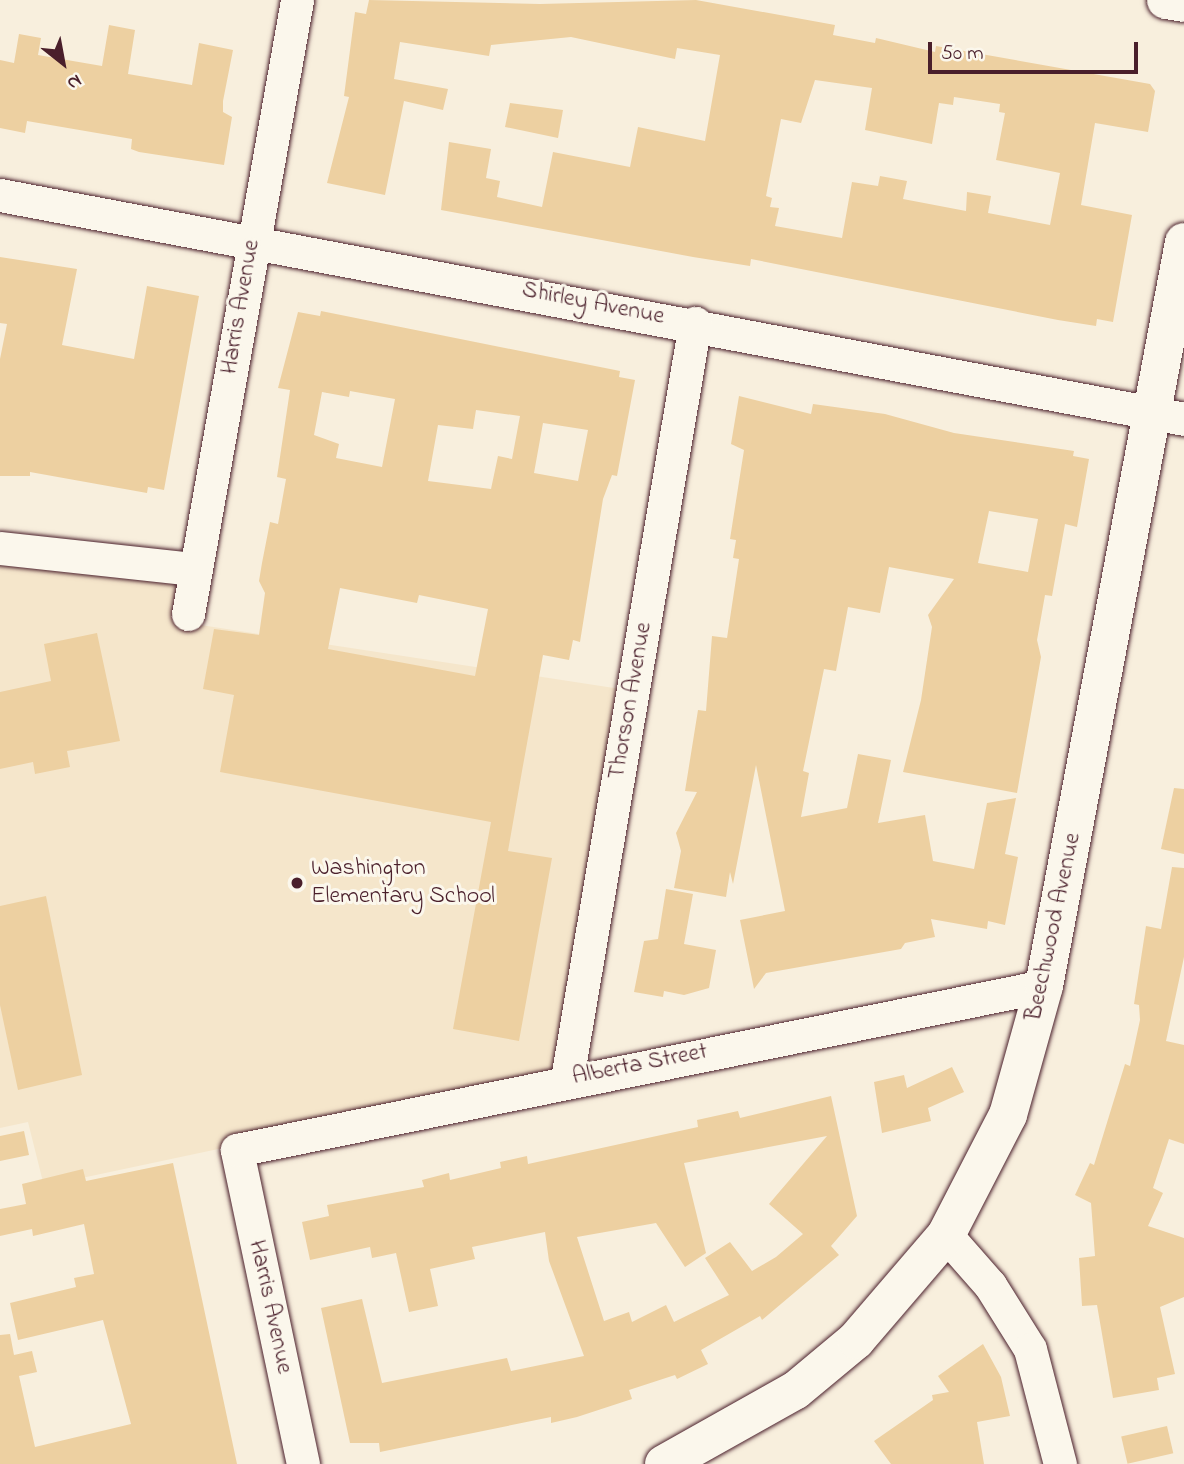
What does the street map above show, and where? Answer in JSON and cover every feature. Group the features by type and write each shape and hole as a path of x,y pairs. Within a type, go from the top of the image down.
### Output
{"street":[{"name":"Harris Avenue","path":"188,614 192,569 297,0"},
{"path":"1166,0 1184,3"},
{"name":"Shirley Avenue","path":"0,195 695,323 1169,415"},
{"name":"Beechwood Avenue","path":"664,1464 796,1390 900,1296 946,1235 1007,1115 1044,986 1169,415 1184,242"},
{"name":"Thorson Avenue","path":"567,1080 695,323"},
{"path":"0,548 192,569"},
{"name":"Alberta Street","path":"237,1150 567,1080 1044,986"},
{"name":"Harris Avenue","path":"237,1150 303,1464"},
{"path":"946,1235 990,1285 1030,1349 1060,1464"}],"shaded area":[{"name":"Washington Elementary School","path":"0,552 189,572 181,622 627,690 562,1076 44,1186 28,1122 0,1128"}],"building":[{"path":"369,0 540,4 696,0 835,25 833,35 875,43 876,38 935,52 936,46 1150,84 1155,91 1148,132 1095,123 1081,205 1132,215 1113,322 1097,319 1096,326 1058,320 751,259 750,266 693,257 441,210 449,142 491,149 486,178 500,181 497,197 542,207 553,152 630,167 638,127 705,141 720,55 677,48 675,59 571,37 491,45 489,56 400,42 394,79 448,89 443,110 404,101 385,195 327,183 349,97 344,96 355,12 366,14","holes":["815,80 872,88 865,130 932,144 939,103 953,105 954,97 1000,104 999,112 1005,113 996,160 1060,173 1050,225 988,213 991,196 967,192 966,211 903,199 907,181 880,176 878,186 852,182 842,238 775,226 779,208 770,207 772,198 766,196 781,119 801,123"]},
{"path":"109,25 135,30 128,74 192,85 199,43 233,50 223,101 223,112 232,117 224,165 139,152 131,149 132,139 27,121 25,133 0,128 0,60 14,63 19,34 41,38 38,55 102,66"},
{"path":"510,103 563,110 558,138 505,127"},
{"path":"0,257 77,269 62,345 134,359 147,286 199,296 164,490 148,487 147,493 30,472 30,476 0,476 0,359 7,324 0,323"},
{"path":"321,311 620,371 619,377 635,380 617,476 612,475 603,499 580,642 573,640 569,660 543,655 522,771 508,851 552,858 519,1041 453,1029 491,822 220,772 234,695 203,689 214,629 259,635 265,593 259,581 262,563 270,522 278,524 286,479 277,477 290,390 278,388 298,312 320,316","holes":["350,391 395,399 382,467 336,458 339,444 314,435 322,392 349,397","476,410 520,416 512,459 498,456 491,489 428,481 438,425 473,429","543,423 588,430 578,481 534,473","340,588 417,603 419,595 488,609 475,676 328,649"]},
{"path":"739,396 811,414 813,404 885,414 954,433 1074,451 1073,456 1089,459 1077,527 1065,524 1052,596 1045,595 1037,640 1041,657 1017,793 903,772 921,700 932,627 928,615 954,579 889,567 880,613 848,607 836,671 824,669 803,771 809,773 801,817 847,808 858,754 891,760 878,823 925,815 933,861 974,869 987,803 1016,798 1005,854 1018,857 1005,925 988,921 987,929 931,919 935,937 905,943 901,949 766,973 754,989 740,920 785,911 756,765 733,884 730,872 726,897 674,888 681,851 676,833 697,792 685,791 698,710 706,711 712,636 727,638 739,559 733,558 736,540 730,539 744,450 731,444","holes":["989,511 1038,519 1028,572 978,563"]},
{"path":"97,633 120,741 67,751 70,767 35,774 33,762 0,769 0,692 51,681 44,644"},
{"path":"1174,788 1184,789 1184,854 1161,849"},
{"path":"1172,867 1184,868 1184,957 1166,1041 1184,1045 1184,1144 1169,1139 1153,1188 1163,1193 1148,1226 1184,1238 1184,1297 1160,1307 1175,1374 1157,1378 1159,1390 1113,1398 1097,1305 1082,1306 1079,1258 1095,1256 1091,1203 1075,1195 1090,1163 1094,1165 1125,1064 1130,1066 1140,1020 1139,1005 1134,1004 1146,926 1161,929"},
{"path":"666,889 693,894 684,944 716,950 709,988 684,995 664,991 663,997 634,992 644,941 658,939"},
{"path":"46,896 82,1075 18,1090 0,1005 0,906"},
{"path":"952,1067 964,1092 928,1108 931,1121 882,1133 874,1082 904,1075 907,1088"},
{"path":"831,1096 857,1216 831,1246 839,1255 762,1320 760,1316 701,1350 708,1364 677,1379 675,1375 629,1390 632,1399 577,1417 551,1423 551,1417 380,1452 379,1443 350,1443 321,1308 362,1299 382,1383 507,1358 511,1371 584,1356 549,1261 545,1232 472,1247 475,1259 430,1269 438,1306 409,1312 396,1253 372,1258 370,1247 310,1260 302,1222 329,1216 327,1205 424,1187 422,1180 449,1173 450,1180 501,1168 500,1162 527,1156 528,1164 698,1127 697,1120 738,1111 740,1118","holes":["827,1136 769,1204 803,1234 776,1257 752,1271 730,1242 705,1258 729,1295 674,1322 666,1305 632,1322 629,1312 604,1321 577,1237 656,1223 685,1267 706,1253 684,1163"]},
{"path":"24,1131 29,1155 0,1161 0,1136"},
{"path":"173,1163 237,1464 0,1464 0,1335 10,1334 14,1355 32,1351 37,1372 19,1376 35,1447 131,1424 103,1320 18,1340 10,1303 76,1287 74,1278 94,1274 84,1224 33,1236 32,1229 0,1236 0,1209 26,1204 22,1184 83,1169 86,1181"},
{"path":"983,1344 1001,1377 1010,1416 977,1422 984,1464 891,1464 874,1441 933,1400 932,1395 949,1392 938,1376"},
{"path":"1167,1426 1173,1453 1128,1464 1121,1437"}],"place":[{"name":"Washington Elementary School","path":"297,883"}]}
